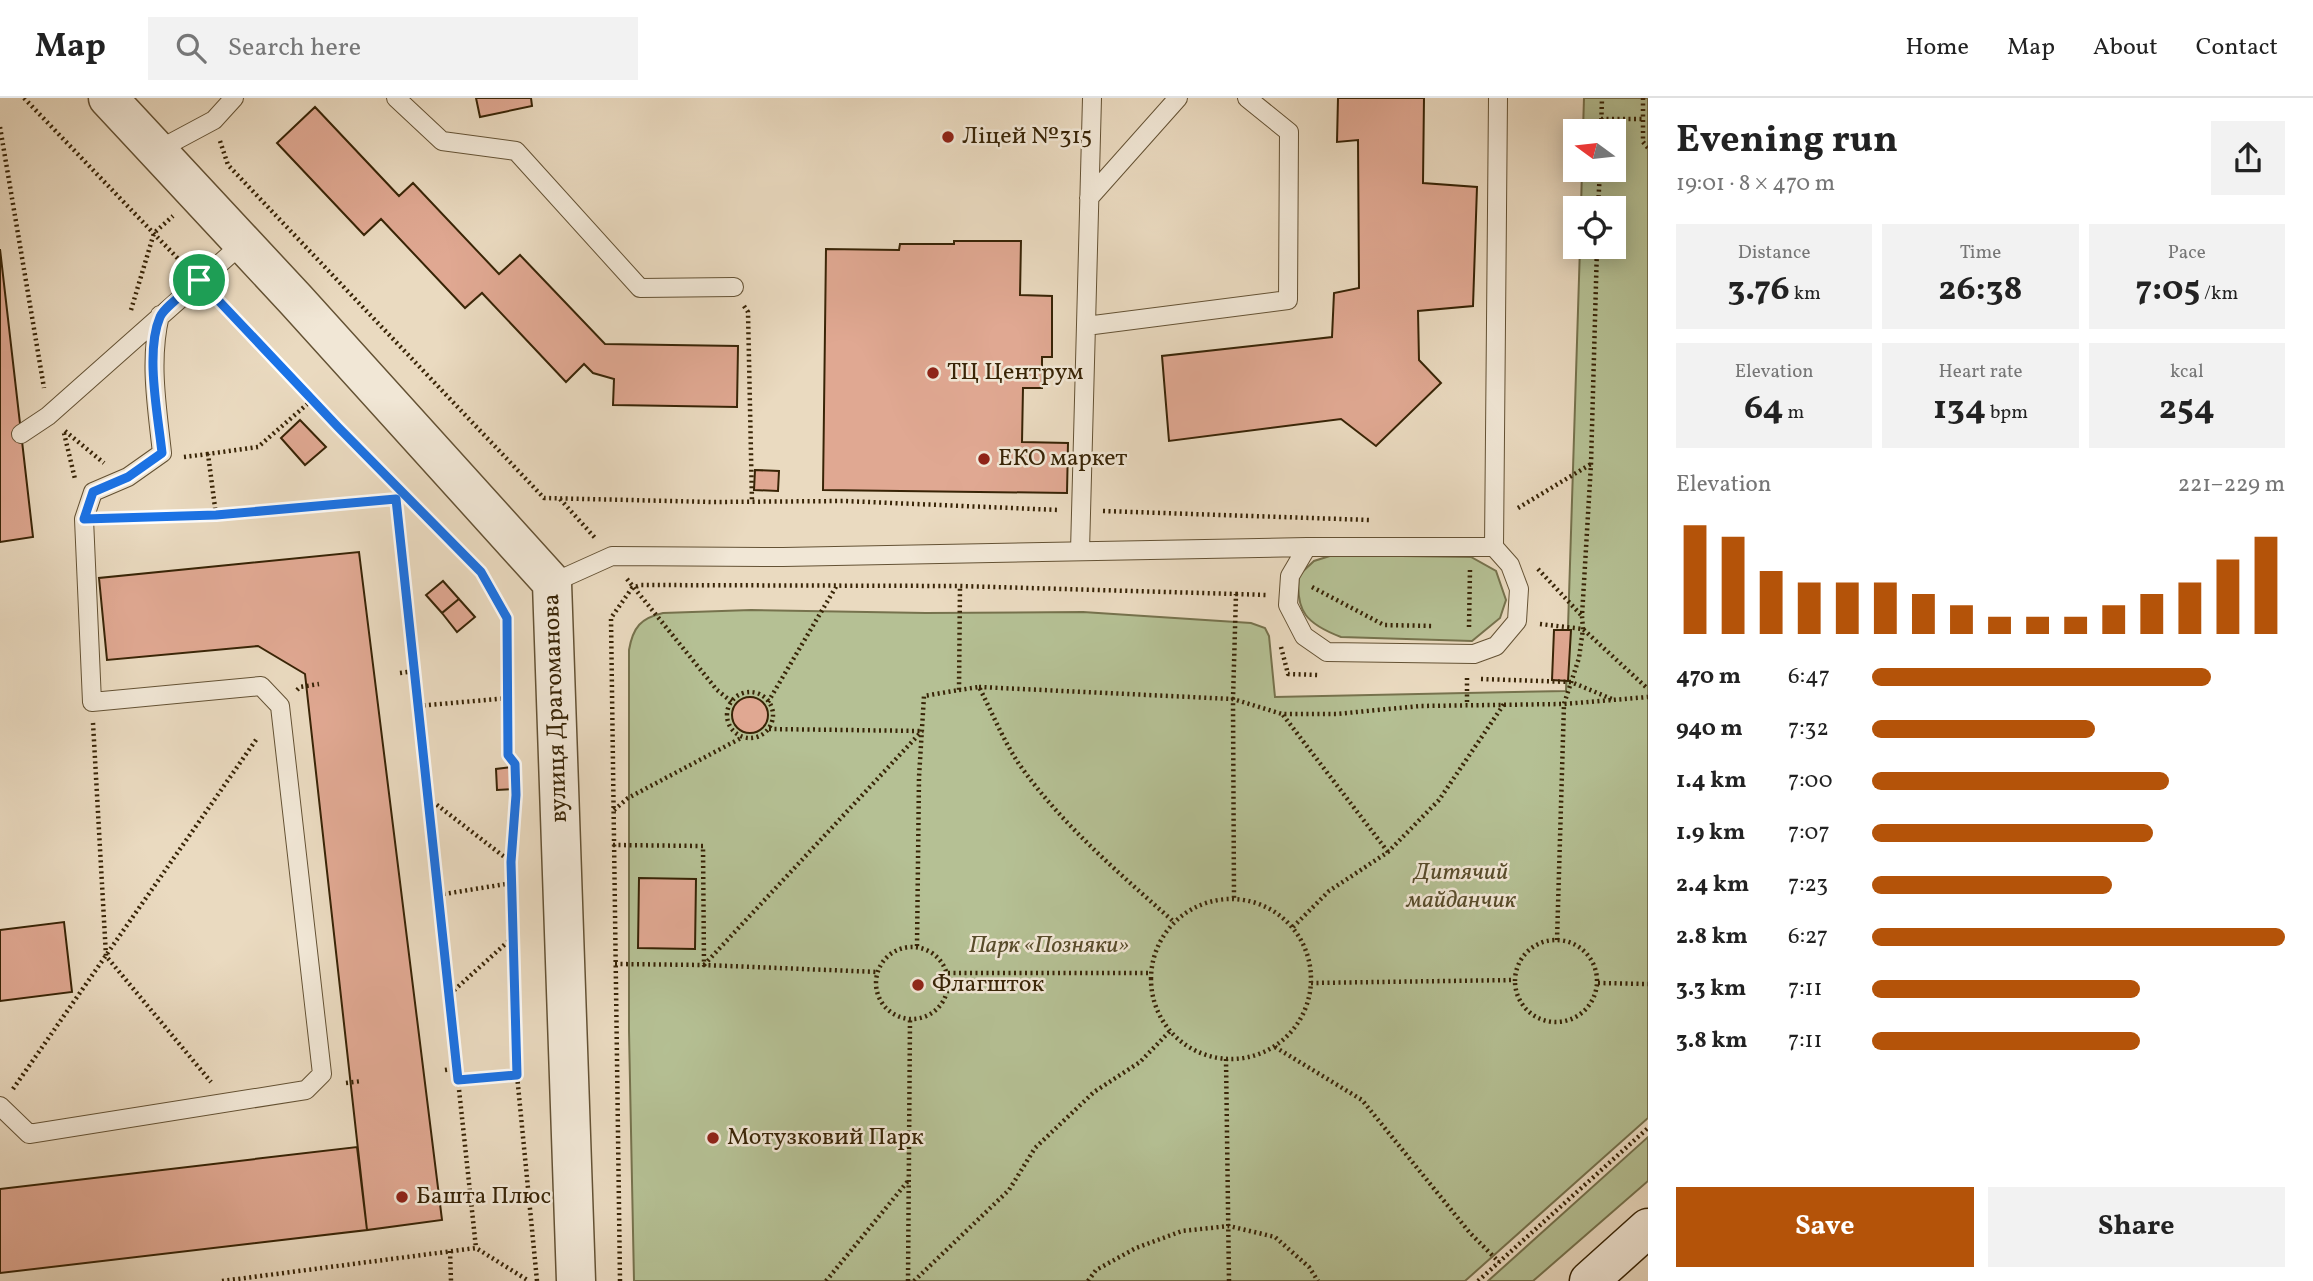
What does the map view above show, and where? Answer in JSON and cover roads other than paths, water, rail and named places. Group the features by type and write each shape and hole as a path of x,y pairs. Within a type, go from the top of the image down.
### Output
{"street":[{"name":"вулиця Драгоманова","path":"108,98 552,583 576,1281"},
{"path":"1589,1281 1648,1228"}],"lane":[{"path":"158,150 214,120 234,98"},
{"path":"396,98 442,141 516,151 640,288 734,287"},
{"path":"1080,551 1092,98"},
{"path":"1089,198 1178,98"},
{"path":"1086,326 1288,300 1289,132 1247,98"},
{"path":"1307,547 1290,576 1288,605 1304,636 1327,652 1474,654 1496,646 1517,621 1519,589 1510,565 1494,547 1498,98"},
{"path":"21,434 48,416 243,243"},
{"path":"1,1106 29,1133 306,1090 322,1074 280,706 261,687 92,702 84,519 93,492 128,477 162,453 153,371 160,315"},
{"path":"552,583 612,556 783,557 1307,547 1494,547"}],"place":[{"name":"Ліцей №315","path":"948,137"},
{"name":"ТЦ Центрум","path":"933,373"},
{"name":"ЕКО маркет","path":"984,459"},
{"name":"Флагшток","path":"918,985"},
{"name":"Мотузковий Парк","path":"713,1138"},
{"name":"Башта Плюс","path":"402,1197"}],"park label":[{"name":"Дитячий майданчик","path":"1461,887"},
{"name":"Парк «Позняки»","path":"1049,946"}]}
